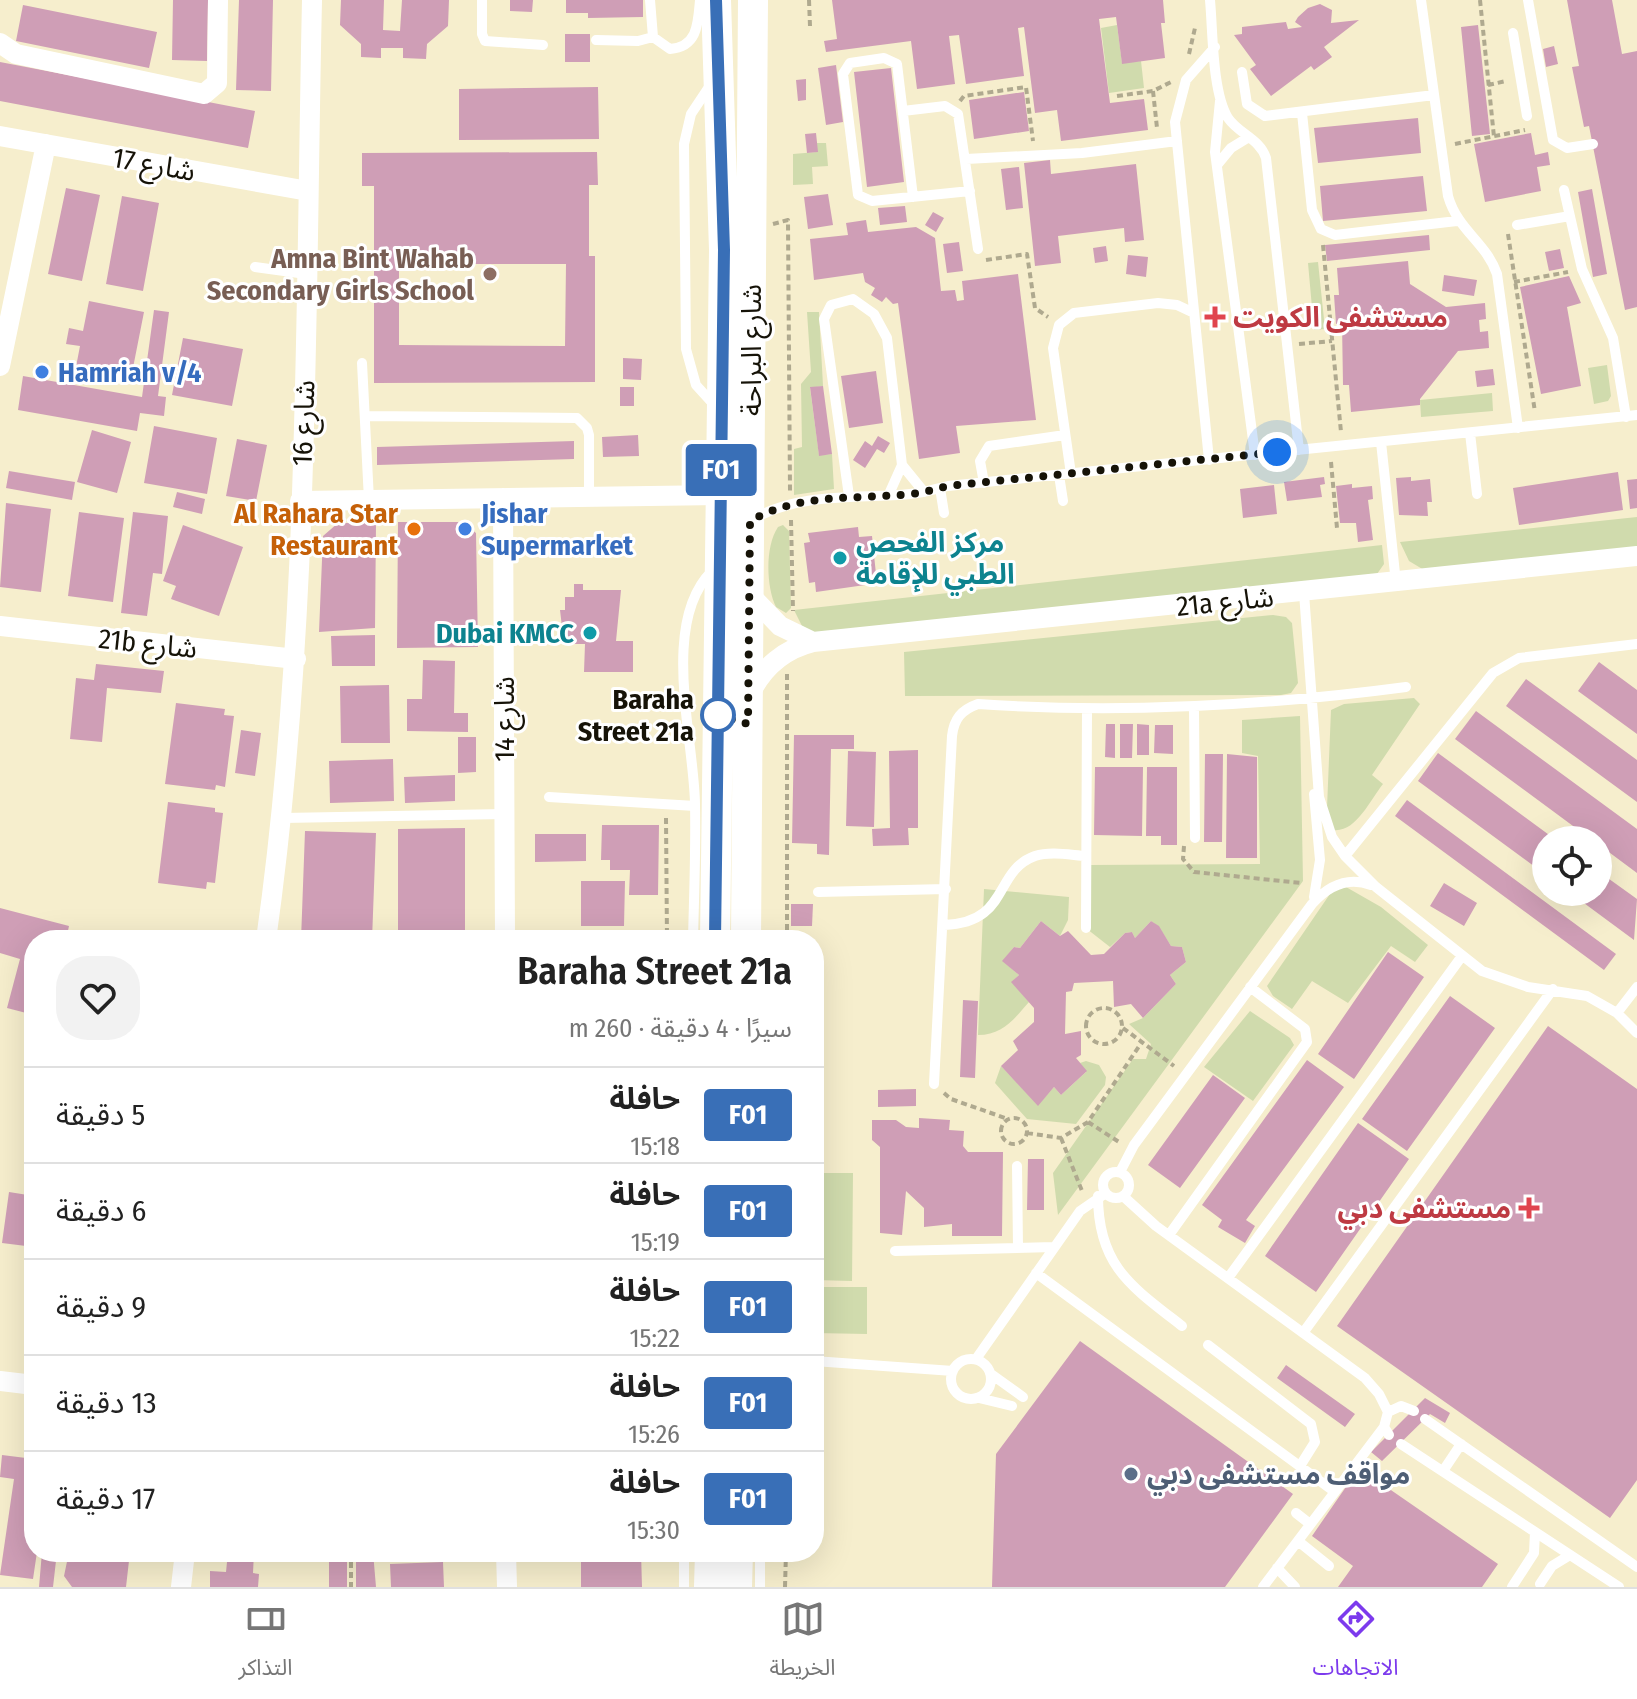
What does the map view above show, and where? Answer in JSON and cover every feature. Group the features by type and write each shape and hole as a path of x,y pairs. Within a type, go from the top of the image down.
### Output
{"street":[{"path":"0,43 16,54 204,94 217,83 218,0"},
{"name":"شارع 16","path":"267,930 283,818 296,659 312,0"},
{"name":"شارع البراحة","path":"715,930 724,194 716,0"},
{"name":"شارع البراحة","path":"746,930 753,0"},
{"path":"754,48 766,0"},
{"name":"شارع 17","path":"0,136 308,191"},
{"path":"0,366 46,144"},
{"path":"300,501 720,495"},
{"name":"شارع 14","path":"503,498 505,930"},
{"name":"21a شارع","path":"749,594 790,643 1304,593 1637,556"},
{"name":"21b شارع","path":"0,626 296,659"},
{"path":"749,697 760,676 790,643"},
{"path":"0,1381 24,1384"},
{"path":"181,1587 184,1562"},
{"path":"506,1562 507,1587"},
{"path":"709,1587 710,1562"},
{"path":"737,1587 738,1562"}],"lane":[{"path":"482,0 482,34 485,41 543,45"},
{"path":"650,0 653,37"},
{"path":"653,37 670,49 685,45 696,33 700,0"},
{"path":"1210,0 1221,99 1215,125 1217,165 1255,455"},
{"path":"1421,0 1448,196 1457,221 1487,253 1499,285 1518,428"},
{"path":"1528,0 1553,140 1562,148 1593,144"},
{"path":"1513,33 1527,116"},
{"path":"596,40 638,41 653,37"},
{"path":"1209,460 1176,111 1186,80 1215,47"},
{"path":"913,197 898,69 893,60 884,58 856,61 843,74 855,190 867,201 913,197 970,191"},
{"path":"1242,72 1245,98 1255,112 1271,117 1434,95"},
{"path":"1520,78 1541,73"},
{"path":"1221,99 1234,125 1260,145 1266,158 1299,450"},
{"path":"903,111 945,106 954,110 961,124 978,249"},
{"path":"1302,113 1312,210 1321,229 1335,235 1457,221"},
{"path":"1217,165 1231,148 1249,137"},
{"path":"966,159 1035,157 1177,141"},
{"path":"750,521 790,504 849,496 924,492 1065,474 1631,416 1613,338 1582,269 1564,190"},
{"path":"1517,225 1570,216"},
{"path":"255,267 306,274"},
{"path":"849,496 824,334 826,312 838,301 861,301 879,321 887,338 902,465 889,494"},
{"path":"1063,501 1065,435 1053,348 1059,325 1074,313 1158,303 1177,305 1194,313"},
{"path":"362,363 369,500"},
{"path":"365,416 577,418 589,435 589,497"},
{"path":"1470,433 1477,494"},
{"path":"984,483 980,461 989,446 1065,435"},
{"path":"1381,442 1396,583"},
{"path":"902,465 924,492"},
{"path":"940,488 944,513"},
{"path":"693,930 695,806 687,722 685,632 694,594 719,563"},
{"path":"1304,593 1317,776 1324,817 1345,856 1376,887 1462,956 1504,981 1587,996 1637,1021"},
{"path":"1345,856 1472,695 1493,673 1519,658 1637,644"},
{"path":"934,1084 952,736 959,715 978,704 1087,709 1194,708 1312,699 1406,687"},
{"path":"1194,708 1195,838"},
{"path":"1086,928 1087,709"},
{"path":"1312,904 1317,890 1320,860 1314,811 1317,776"},
{"path":"549,797 695,806"},
{"path":"283,818 504,814"},
{"path":"944,925 963,924 981,917 1021,864 1033,857 1086,856"},
{"path":"1120,1172 1130,1151 1321,893 1348,881 1376,887"},
{"path":"818,892 946,889"},
{"path":"1228,1278 1462,956"},
{"path":"1169,1235 1307,1042 1305,1029 1250,987"},
{"path":"1617,1013 1637,987"},
{"path":"1303,1333 1553,989"},
{"path":"1617,1013 1637,1033"},
{"path":"1017,1166 1018,1248"},
{"path":"1120,1172 1111,1173 1104,1179 1101,1234 1116,1268 1128,1283 1182,1326"},
{"path":"1012,1406 979,1398 971,1400 957,1394 952,1387 953,1371 962,1361 976,1359 1087,1203 1102,1195 1113,1198 1123,1196 1129,1186 1120,1172"},
{"path":"1123,1196 1169,1235 1365,1378 1379,1394 1388,1412 1386,1431 1263,1587"},
{"path":"895,1251 1054,1247"},
{"path":"1036,1273 1335,1492"},
{"path":"1208,1345 1311,1424 1315,1442 1300,1466"},
{"path":"976,1359 1023,1397"},
{"path":"824,1362 953,1371"},
{"path":"979,1398 989,1388 991,1374"},
{"path":"1388,1412 1401,1406 1414,1411"},
{"path":"1425,1419 1619,1558 1637,1567"},
{"path":"1401,1444 1619,1587"},
{"path":"1443,1471 1461,1444"},
{"path":"1296,1513 1310,1524"},
{"path":"1512,1587 1534,1553 1535,1532"},
{"path":"1298,1541 1329,1566"},
{"path":"1523,1571 1542,1586 1552,1566 1570,1555"},
{"path":"684,1562 684,1587"},
{"path":"760,1562 760,1587"},
{"path":"1277,1568 1295,1587"}],"path":[{"path":"809,0 810,26"},
{"path":"1480,0 1494,137"},
{"path":"1187,57 1196,21"},
{"path":"1117,96 1153,91 1178,75"},
{"path":"954,110 964,96 1026,87 1035,157"},
{"path":"1153,91 1158,144"},
{"path":"1156,117 1176,111"},
{"path":"1441,146 1550,126"},
{"path":"771,209 771,224 788,220 790,643 787,930"},
{"path":"1517,225 1507,227 1537,426"},
{"path":"1321,229 1343,446"},
{"path":"978,249 980,261 1027,254 1035,308 1059,325"},
{"path":"1499,285 1582,269"},
{"path":"1288,346 1332,341"},
{"path":"1329,447 1337,528"},
{"path":"666,805 667,930"},
{"path":"1195,838 1183,847 1183,859 1194,872 1304,883 1317,890"},
{"path":"1123,1027 1116,1040 1102,1045 1090,1038 1086,1024 1092,1012 1106,1007 1119,1014 1123,1027 1185,1075"},
{"path":"1008,1119 1001,1128 1004,1140 1014,1144 1027,1133 1061,1138 1088,1122 1142,1042"},
{"path":"934,1084 951,1099 1008,1119 1019,1118 1027,1133"},
{"path":"1088,1122 1130,1151"},
{"path":"1061,1138 1087,1203"},
{"path":"351,1562 351,1587"},
{"path":"785,1587 786,1562"}],"green space":[{"path":"1117,25 1122,63 1141,61 1144,88 1109,93 1101,28"},
{"path":"817,143 826,143 828,166 812,167 813,184 793,185 793,154 817,152"},
{"path":"1318,262 1325,329 1314,330 1308,263"},
{"path":"807,312 819,312 823,386 810,388 819,455 832,454 834,489 794,495 794,449 802,447 801,384 811,372"},
{"path":"1607,365 1611,396 1608,401 1594,404 1588,368"},
{"path":"1492,393 1493,411 1421,417 1420,400"},
{"path":"1637,517 1637,549 1424,570 1409,561 1400,542"},
{"path":"783,525 789,531 791,608 786,613 776,607 768,567 774,535"},
{"path":"1382,545 1384,564 1377,574 817,635 802,626 794,610"},
{"path":"1273,615 1286,617 1292,623 1298,683 1291,693 905,696 904,652"},
{"path":"1414,698 1420,704 1372,775 1383,784 1356,821 1341,830 1333,830 1327,808 1331,710 1344,704"},
{"path":"1300,716 1303,881 1058,1215 1053,1173 1133,1059 1146,1059 1151,1044 1129,1024 1143,1018 1176,984 1170,975 1186,962 1182,947 1171,946 1159,927 1151,921 1135,938 1132,932 1125,933 1110,947 1087,929 1089,865 1260,864 1258,756 1242,753 1242,720"},
{"path":"1346,887 1381,907 1428,945 1415,962 1391,946 1348,1003 1312,981 1292,1009 1273,996 1267,986 1332,891"},
{"path":"984,889 1069,897 1068,920 1060,936 1041,921 1020,948 1014,947 1003,961 1019,975 1012,982 1029,1002 1001,1029 978,1035"},
{"path":"1250,1011 1290,1038 1294,1045 1253,1101 1204,1067"},
{"path":"1086,1061 1099,1065 1106,1077 1105,1085 1076,1124 1027,1119 995,1083 1001,1066 1038,1105 1054,1087 1061,1095 1086,1072 1080,1063"},
{"path":"824,1173 853,1173 852,1281 824,1280"},
{"path":"824,1287 867,1287 867,1334 824,1333"}],"building":[{"path":"173,0 208,0 207,61 172,60"},
{"path":"239,0 273,0 271,91 236,90"},
{"path":"341,0 384,0 383,30 400,31 402,0 449,0 448,26 427,44 426,59 403,58 403,48 381,48 381,58 361,57 361,44 340,25"},
{"path":"510,0 533,0 532,12 510,11"},
{"path":"566,0 643,0 643,17 588,18 588,13 566,13"},
{"path":"832,0 1163,0 1165,23 1161,23 1165,58 1122,64 1116,17 1099,19 1110,103 1144,99 1148,130 1061,141 1057,110 1035,113 1024,27 1018,28 1024,76 966,84 959,35 949,36 955,84 917,89 911,41 826,52 824,41 837,39"},
{"path":"1567,0 1612,0 1622,54 1637,51 1637,307 1625,310 1589,126 1584,127 1572,67 1579,66"},
{"path":"1320,4 1332,10 1331,23 1359,20 1324,47 1332,57 1314,70 1311,66 1271,96 1250,69 1256,65 1234,35 1242,34 1242,27 1286,22 1288,29 1302,27 1295,22 1298,17 1308,8"},
{"path":"23,5 157,32 149,68 16,41"},
{"path":"1478,25 1490,134 1472,136 1461,27"},
{"path":"565,34 590,34 590,62 565,62"},
{"path":"1554,46 1558,64 1546,67 1543,49"},
{"path":"0,62 255,111 248,148 0,101"},
{"path":"836,65 843,122 826,125 818,68"},
{"path":"891,68 904,182 867,187 854,72"},
{"path":"806,79 806,100 798,101 796,80"},
{"path":"598,87 599,139 459,140 459,89"},
{"path":"1024,92 1029,131 974,139 969,100"},
{"path":"1418,118 1421,153 1318,163 1314,128"},
{"path":"816,133 818,152 807,153 805,134"},
{"path":"1531,133 1535,155 1548,152 1550,165 1537,167 1541,191 1485,202 1474,144"},
{"path":"597,152 598,185 589,185 589,256 595,256 595,382 374,383 374,186 362,186 362,153","holes":["399,264 566,264 565,346 399,345"]},
{"path":"1050,160 1051,174 1136,164 1144,240 1125,242 1124,228 1058,236 1061,263 1035,266 1024,163"},
{"path":"1019,167 1023,208 1006,210 1001,169"},
{"path":"1423,176 1427,211 1323,221 1320,186"},
{"path":"66,188 100,195 82,281 48,274"},
{"path":"1592,189 1607,274 1593,277 1578,192"},
{"path":"828,194 833,225 808,229 804,197"},
{"path":"122,196 159,203 143,291 106,284"},
{"path":"905,206 907,222 880,225 878,208"},
{"path":"933,212 944,218 936,232 925,225"},
{"path":"866,220 868,232 916,227 935,238 941,291 955,290 957,301 964,300 962,281 1018,274 1036,420 956,426 960,453 919,459 898,303 893,304 886,297 882,302 871,295 875,288 865,282 863,273 814,280 810,239 848,235 846,223"},
{"path":"1429,235 1430,250 1327,261 1325,245"},
{"path":"959,242 963,271 947,273 943,244"},
{"path":"1106,246 1108,261 1095,263 1093,248"},
{"path":"1560,249 1564,268 1549,271 1545,252"},
{"path":"1128,255 1148,257 1146,277 1126,274"},
{"path":"1408,261 1410,284 1446,307 1485,303 1486,319 1479,320 1480,332 1488,331 1489,348 1458,351 1420,399 1420,405 1351,412 1349,385 1343,385 1342,323 1336,324 1334,295 1339,295 1337,268"},
{"path":"1444,275 1477,280 1474,296 1442,291"},
{"path":"1569,276 1581,303 1567,307 1581,386 1541,394 1520,287"},
{"path":"89,301 144,312 130,383 75,372 80,346 66,344 69,328 83,331"},
{"path":"154,310 169,312 158,396 166,397 164,416 140,413 137,431 18,410 23,376 142,397"},
{"path":"183,338 243,349 232,406 172,395"},
{"path":"623,358 642,359 641,380 623,379"},
{"path":"1493,369 1495,385 1477,387 1475,371"},
{"path":"876,371 883,423 849,428 841,376"},
{"path":"823,386 832,454 819,456 810,387"},
{"path":"620,387 634,387 634,406 620,406"},
{"path":"154,426 217,438 207,494 144,483"},
{"path":"92,430 131,442 117,493 77,482"},
{"path":"638,435 639,456 603,457 602,437"},
{"path":"878,436 890,443 884,453 877,449 865,468 853,460 865,441 872,446"},
{"path":"237,439 267,445 256,501 226,496"},
{"path":"574,441 574,459 377,465 377,447"},
{"path":"9,471 75,482 72,500 6,488"},
{"path":"1618,472 1623,510 1519,525 1513,488"},
{"path":"1324,477 1325,484 1320,485 1322,497 1287,501 1284,482"},
{"path":"1411,477 1411,481 1430,479 1432,502 1427,502 1428,516 1399,515 1396,478"},
{"path":"1637,479 1637,508 1630,509 1627,480"},
{"path":"1352,484 1352,488 1372,486 1373,499 1368,500 1373,540 1358,542 1356,523 1340,523 1336,486"},
{"path":"1274,485 1277,514 1243,518 1240,489"},
{"path":"177,492 205,499 202,514 173,507"},
{"path":"6,503 51,509 41,592 0,587"},
{"path":"79,512 124,518 113,602 68,596"},
{"path":"133,512 168,516 162,574 153,573 147,616 121,613"},
{"path":"398,522 462,522 476,533 478,647 397,648"},
{"path":"338,523 376,523 375,628 319,632 323,536"},
{"path":"183,525 243,547 219,616 171,599 176,586 163,581"},
{"name":"مركز الفحص الطبي للإقامة","path":"858,527 859,537 872,536 876,574 863,576 865,585 816,592 815,582 809,583 804,543 810,542 808,533"},
{"name":"Dubai KMCC","path":"574,584 583,584 583,590 621,590 616,641 633,641 633,672 584,672 585,644 564,644 560,610 565,610 565,597 574,597"},
{"path":"375,635 375,666 332,666 331,636"},
{"path":"423,660 455,661 454,713 468,713 468,732 407,731 407,699 422,699"},
{"path":"1599,662 1637,690 1637,734 1578,691"},
{"path":"96,664 164,671 161,693 107,688 102,742 70,739 76,678 94,680"},
{"path":"1526,679 1637,760 1637,802 1506,706"},
{"path":"389,685 390,743 341,743 340,686"},
{"path":"176,703 225,709 224,715 234,716 225,787 216,785 215,790 165,784"},
{"path":"1476,711 1637,829 1637,873 1612,854 1612,826 1573,826 1455,739"},
{"path":"1106,724 1115,724 1115,758 1105,757"},
{"path":"1120,724 1133,724 1132,758 1120,758"},
{"path":"1137,724 1149,725 1149,755 1137,755"},
{"path":"1155,725 1173,725 1173,754 1154,753"},
{"path":"241,730 261,733 255,776 235,773"},
{"path":"794,735 854,735 854,749 831,749 829,855 817,854 817,844 792,843"},
{"path":"458,737 476,737 476,772 458,773"},
{"path":"918,750 918,828 908,828 909,845 873,846 872,829 890,828 889,751"},
{"path":"848,751 876,752 874,827 846,826"},
{"path":"1438,753 1537,826 1532,826 1532,865 1418,781"},
{"path":"1205,754 1223,754 1222,842 1204,842"},
{"path":"1227,754 1257,757 1257,858 1226,858"},
{"path":"393,759 394,801 330,803 329,761"},
{"path":"1095,767 1143,767 1142,836 1094,835"},
{"path":"1147,767 1177,767 1177,845 1161,845 1161,836 1146,836"},
{"path":"455,775 455,801 405,803 404,777"},
{"path":"1407,800 1532,892 1532,906 1551,906 1616,954 1604,970 1395,816"},
{"path":"168,802 215,808 215,812 223,813 215,883 207,882 206,889 158,883"},
{"path":"602,825 659,825 658,895 629,895 630,870 610,870 610,860 601,860"},
{"path":"465,828 465,930 398,930 398,829"},
{"path":"305,831 376,833 372,930 301,930"},
{"path":"535,834 586,834 586,861 535,862"},
{"path":"581,881 625,881 624,926 581,926"},
{"path":"1612,881 1637,899 1634,940 1588,906 1612,906"},
{"path":"1444,883 1477,903 1464,926 1430,906"},
{"path":"791,904 813,904 812,926 791,926"},
{"path":"0,908 69,926 68,930 24,930 24,1012 7,1008 20,959 0,953"},
{"path":"1041,921 1060,936 1068,931 1091,955 1104,954 1125,933 1132,932 1135,938 1151,921 1159,926 1171,946 1182,947 1186,962 1170,975 1176,984 1143,1018 1131,1004 1114,1007 1113,981 1074,983 1072,991 1066,992 1065,1034 1081,1031 1081,1055 1076,1058 1087,1071 1061,1095 1054,1087 1038,1106 1001,1066 1018,1050 1013,1041 1034,1022 1034,1008 1011,982 1019,975 1002,961 1014,947 1020,948"},
{"path":"1388,952 1424,977 1354,1079 1318,1054"},
{"path":"1450,996 1495,1028 1407,1151 1362,1119"},
{"path":"963,1000 978,1001 975,1078 960,1077"},
{"name":"مستشفى دبي","path":"1548,1026 1637,1089 1637,1480 1610,1518 1337,1326"},
{"path":"1307,1060 1344,1087 1246,1220 1255,1226 1245,1243 1218,1227 1222,1220 1202,1205"},
{"path":"1213,1075 1245,1098 1180,1188 1148,1165"},
{"path":"916,1089 916,1106 878,1107 878,1090"},
{"path":"919,1118 950,1120 949,1130 964,1131 963,1146 968,1152 1003,1152 1002,1236 952,1236 952,1224 924,1227 924,1208 906,1191 902,1235 880,1233 880,1147 872,1140 872,1120 896,1120 906,1127 919,1128"},
{"path":"1358,1123 1409,1159 1316,1292 1265,1256"},
{"path":"1028,1159 1044,1159 1044,1210 1027,1210"},
{"path":"9,1192 24,1194 24,1246 2,1243"},
{"name":"مواقف مستشفى دبي","path":"1080,1341 1293,1494 1225,1587 992,1587 996,1454"},
{"path":"1286,1365 1355,1414 1345,1427 1277,1378"},
{"path":"1425,1398 1450,1413 1445,1423 1430,1414 1382,1461 1371,1452"},
{"path":"2,1455 24,1458 24,1562 36,1562 33,1579 0,1575 14,1479 0,1477"},
{"path":"1359,1468 1498,1564 1482,1587 1338,1587 1353,1566 1312,1536"},
{"path":"41,1562 56,1562 53,1587 39,1587"},
{"path":"67,1562 129,1562 126,1587 72,1587 64,1576"},
{"path":"227,1562 254,1562 253,1573 259,1574 258,1587 210,1587 210,1571 226,1572"},
{"path":"329,1562 347,1562 347,1587 329,1587"},
{"path":"356,1562 374,1562 376,1587 356,1587"},
{"path":"443,1562 444,1587 391,1587 390,1564"},
{"path":"581,1562 641,1562 642,1587 581,1587"}],"bus line":[{"name":"F01","path":"715,930 724,250 716,0"}],"place":[{"name":"Amna Bint Wahab Secondary Girls School","path":"490,274"},
{"name":"مستشفى الكويت","path":"1215,317"},
{"name":"Hamriah v/4","path":"42,372"},
{"name":"Al Rahara Star Restaurant","path":"414,529"},
{"name":"Jishar Supermarket","path":"465,529"},
{"name":"مركز الفحص الطبي للإقامة","path":"840,558"},
{"name":"Dubai KMCC","path":"590,633"},
{"name":"Baraha Street 21a","path":"718,715"},
{"name":"مستشفى دبي","path":"1529,1208"},
{"name":"مواقف مستشفى دبي","path":"1131,1474"}],"route":[{"path":"718,715 748,724 750,521 760,516 794,503 877,494 911,494 948,486 1277,452"}]}
